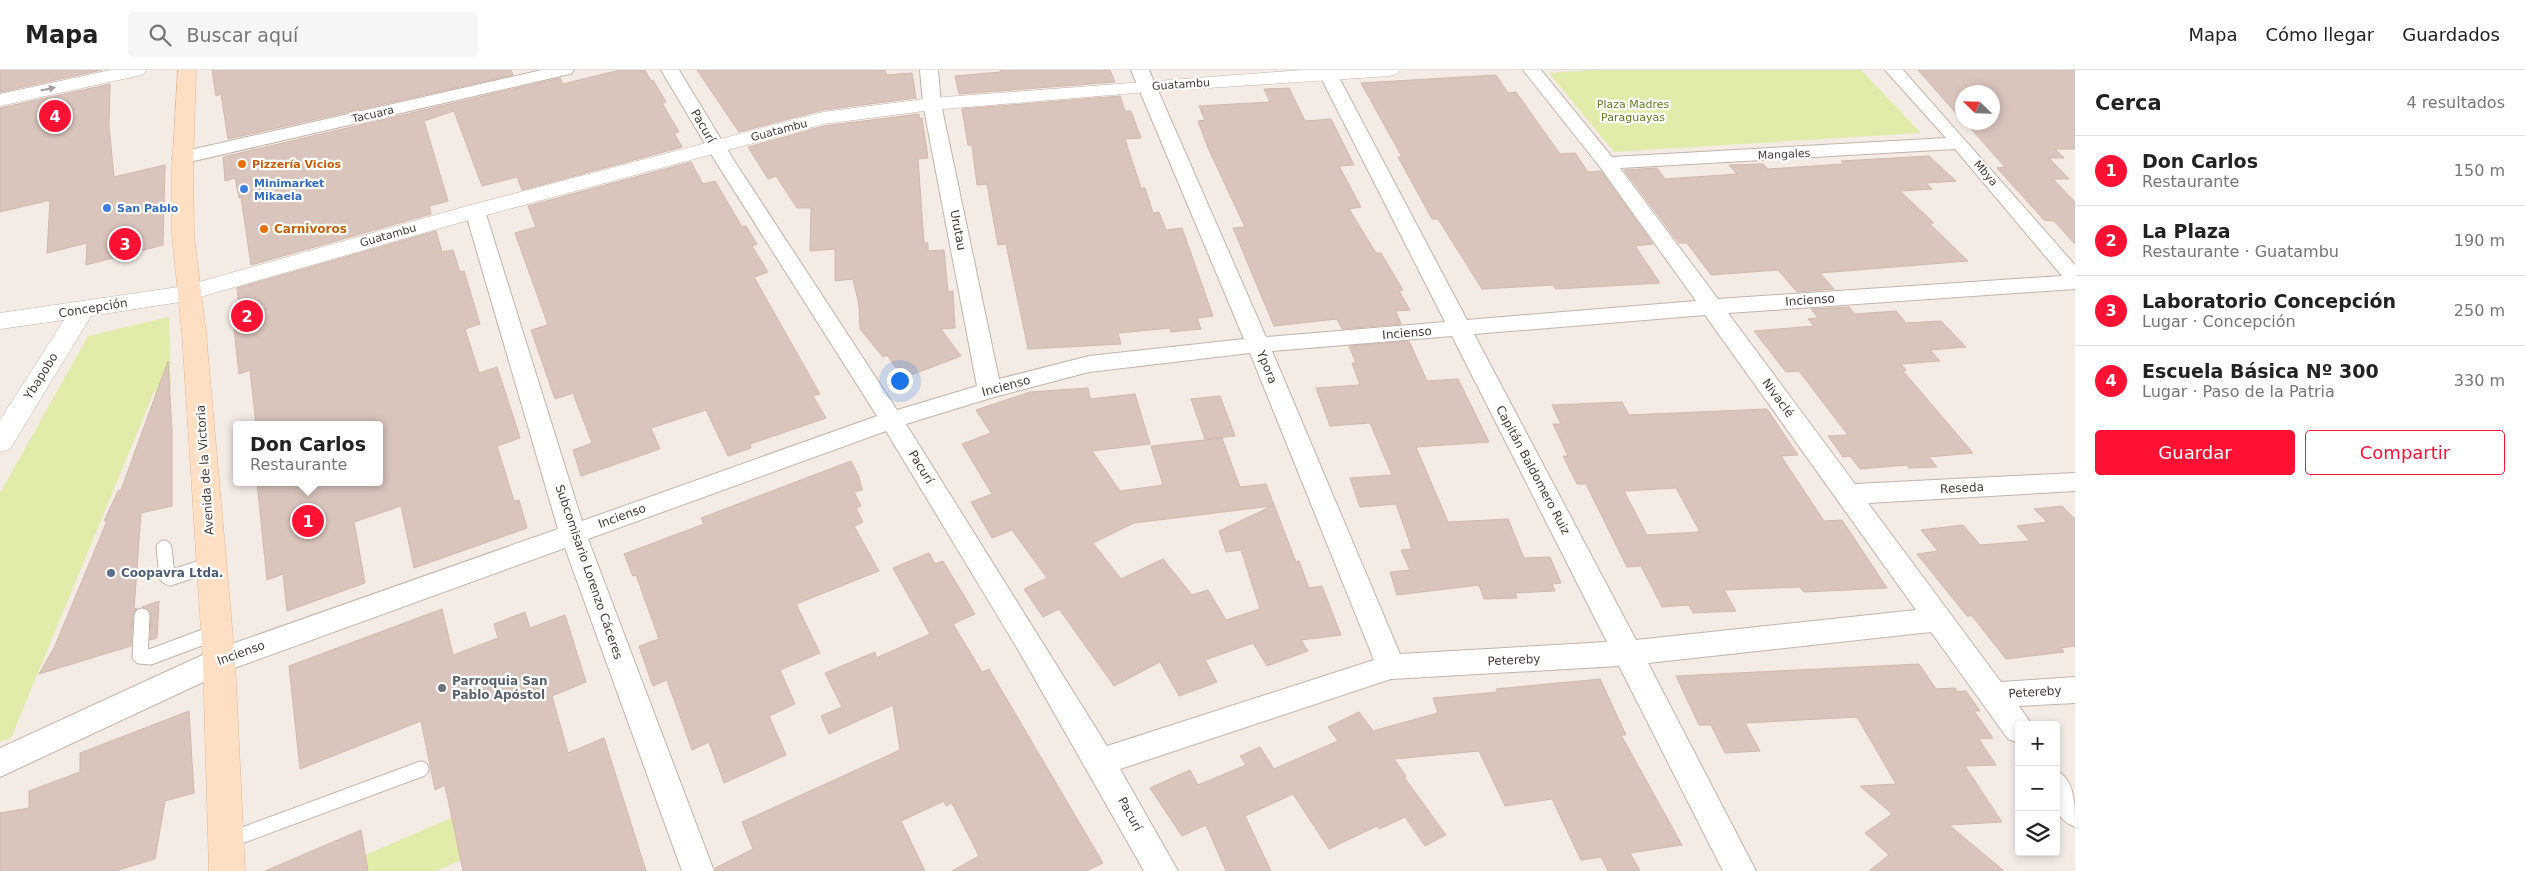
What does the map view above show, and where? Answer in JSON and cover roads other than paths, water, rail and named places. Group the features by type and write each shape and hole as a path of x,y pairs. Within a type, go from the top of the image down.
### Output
{"main road":[{"name":"Avenida de la Victoria","path":"187,70 182,158 186,293 194,333 217,632 227,871"}],"street":[{"path":"0,100 137,70"},
{"name":"Tacuara","path":"182,158 566,70"},
{"name":"Pacurí","path":"670,70 715,147 892,420 1101,762 1162,871"},
{"name":"Urutau","path":"929,70 932,104 990,390"},
{"name":"Guatambu","path":"186,293 475,210 823,118 1143,78 1390,70"},
{"name":"Nivaclé","path":"1532,70 1607,163 2015,724"},
{"name":"Mbya","path":"1894,70 1960,143 2075,278"},
{"name":"Capitán Baldomero Ruiz","path":"1328,72 1740,871"},
{"name":"Ypora","path":"1143,78 1258,345 1391,666"},
{"name":"Mangales","path":"1607,163 1960,143"},
{"name":"Subcomisario Lorenzo Cáceres","path":"475,210 573,534 698,871"},
{"name":"Incienso","path":"0,763 219,661 892,420 990,390 1088,364 1258,345 1711,307 2075,282"},
{"name":"Concepción","path":"0,321 186,293"},
{"name":"Ybapobo","path":"0,442 83,310"},
{"name":"Reseda","path":"1849,494 2075,482"},
{"name":"Petereby","path":"1101,762 1391,666 1629,654 1940,619"},
{"name":"Petereby","path":"1995,695 2075,690"},
{"path":"2060,790 2075,812"}],"lane":[{"path":"164,548 167,576 170,578 212,564"},
{"path":"142,616 140,656 145,657 217,632"},
{"path":"225,842 421,769"}],"place":[{"name":"Escuela Básica Nº 300","path":"55,116"},
{"name":"Pizzería Vicios","path":"242,164"},
{"name":"Minimarket Mikaela","path":"244,189"},
{"name":"San Pablo","path":"107,208"},
{"name":"Carnivoros","path":"264,229"},
{"name":"Laboratorio Concepción","path":"125,244"},
{"name":"La Plaza","path":"247,316"},
{"name":"Don Carlos","path":"308,521"},
{"name":"Coopavra Ltda.","path":"111,573"},
{"name":"Parroquia San Pablo Apóstol","path":"442,688"}],"park label":[{"name":"Plaza Madres Paraguayas","path":"1633,110"}]}
